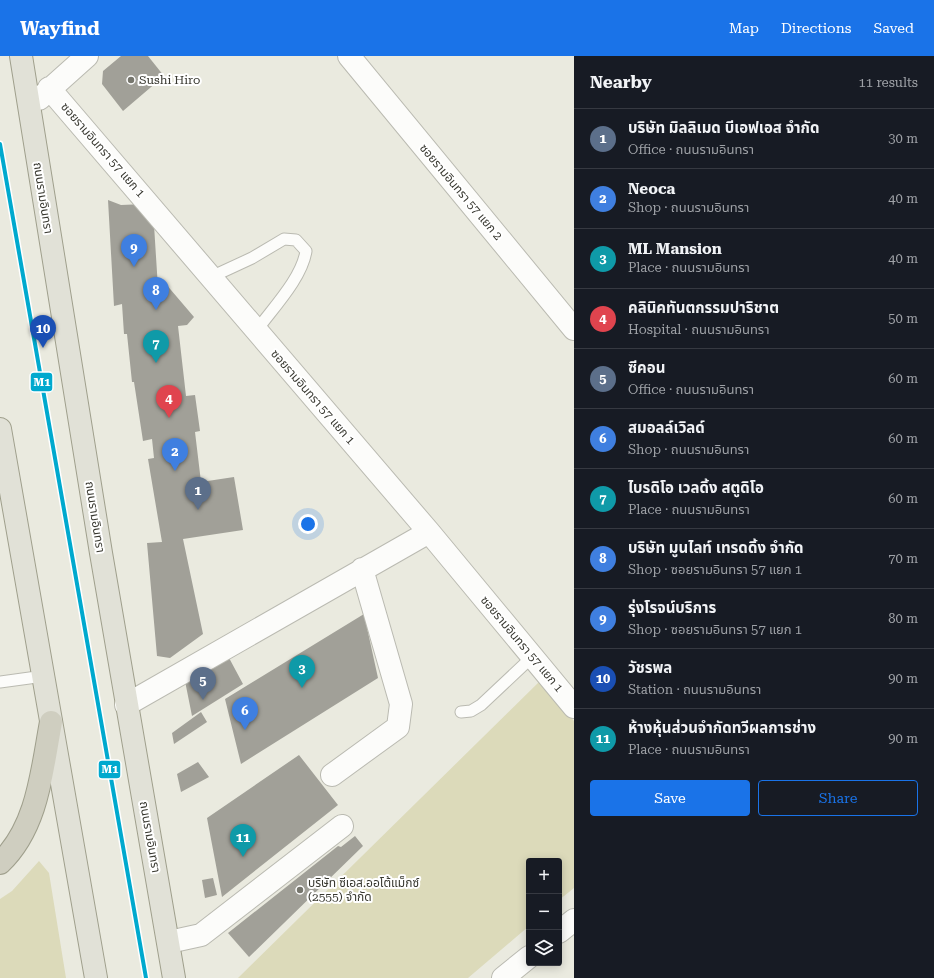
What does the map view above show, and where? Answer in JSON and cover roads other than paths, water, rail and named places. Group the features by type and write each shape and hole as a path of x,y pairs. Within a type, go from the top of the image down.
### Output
{"highway":[{"path":"0,863 22,834 34,806 51,722"}],"main road":[{"name":"ถนนรามอินทรา","path":"21,56 126,705 169,942 174,978"},
{"path":"0,429 96,978"}],"street":[{"path":"29,110 49,88 87,56"},
{"name":"ซอยรามอินทรา 57 แยก 2","path":"348,56 574,329"},
{"name":"ซอยรามอินทรา 57 แยก 1","path":"49,88 429,532 574,707"},
{"path":"126,705 429,532"},
{"path":"332,775 398,727 401,704 362,569"},
{"path":"169,942 201,935 342,826"},
{"path":"562,930 574,920"},
{"path":"503,978 526,959"}],"lane":[{"path":"211,277 252,258 284,239 296,240 306,251 304,262 295,278 257,330"},
{"path":"460,712 471,711 481,705 532,657"},
{"path":"0,682 44,676"}],"place":[{"name":"Sushi Hiro","path":"131,80"},
{"name":"รุ่งโรจน์บริการ","path":"134,267"},
{"name":"บริษัท มูนไลท์ เทรดดิ้ง จำกัด","path":"156,310"},
{"name":"วัชรพล","path":"43,348"},
{"name":"ไบรดิโอ เวลดิ้ง สตูดิโอ","path":"156,363"},
{"name":"คลินิคทันตกรรมปาริชาต","path":"169,418"},
{"name":"Neoca","path":"175,471"},
{"name":"บริษัท มิลลิเมด บีเอฟเอส จำกัด","path":"198,510"},
{"name":"ML Mansion","path":"302,688"},
{"name":"ซีคอน","path":"203,700"},
{"name":"สมอลล์เวิลด์","path":"245,730"},
{"name":"ห้างหุ้นส่วนจำกัดทวีผลการช่าง","path":"243,857"},
{"name":"บริษัท ซีเอส.ออโต้แม็กซ์ (2555) จำกัด","path":"300,890"}]}
